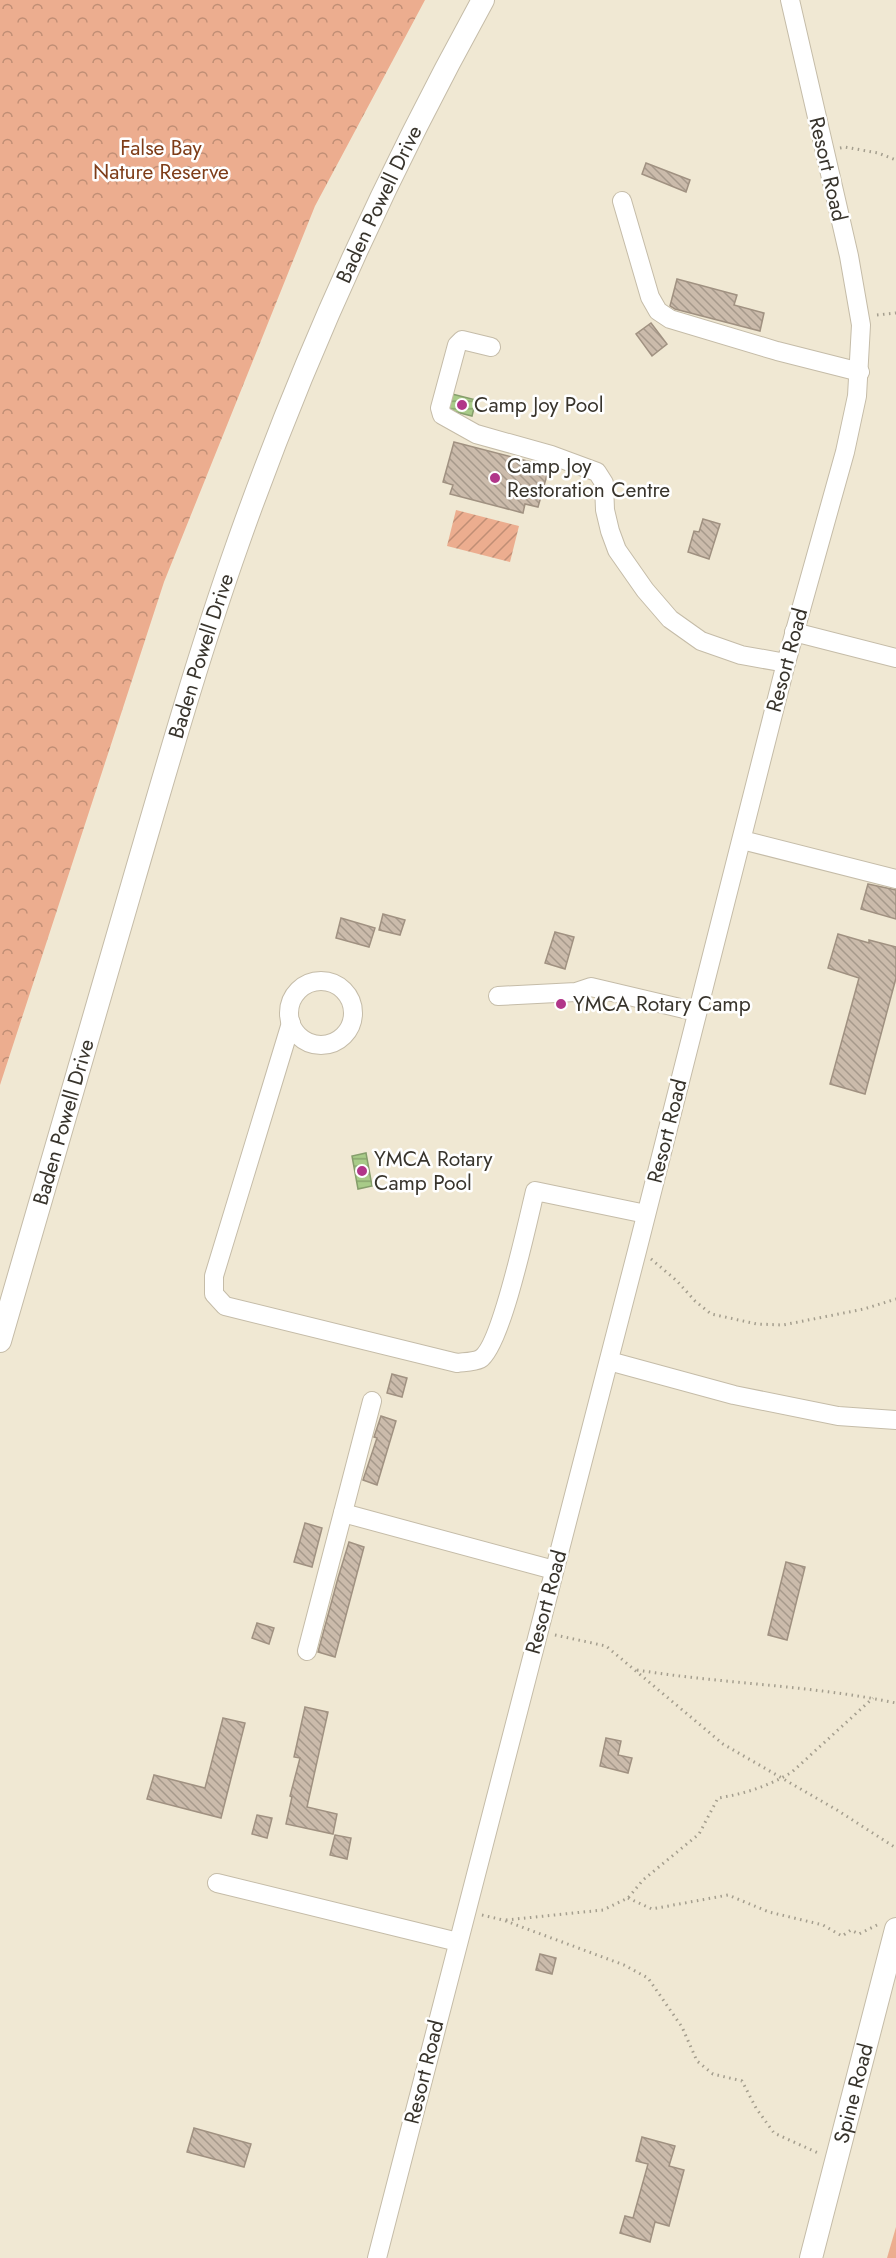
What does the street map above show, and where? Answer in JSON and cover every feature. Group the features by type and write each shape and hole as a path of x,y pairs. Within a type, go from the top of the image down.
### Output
{"main road":[{"name":"Baden Powell Drive","path":"0,1341 186,704 242,532 285,419 361,242 420,119 483,0"},
{"name":"Spine Road","path":"811,2258 836,2160 889,1926"}],"street":[{"name":"Resort Road","path":"376,2258 609,1361 794,632 845,452 857,396 861,325 849,256 790,0"},
{"path":"622,201 640,267 650,297 658,311 670,319 777,351 860,372"},
{"path":"491,347 462,340 457,345 440,408 442,415 476,434 552,455 597,472 604,483 605,510 617,550 645,590 670,618 701,641 741,655 786,663"},
{"path":"794,632 896,658"},
{"path":"742,840 896,879"},
{"path":"498,996 576,992 591,987 697,1012"},
{"path":"291,1023 239,1215 214,1276 214,1294 225,1306 457,1363 480,1359 490,1348 501,1321 535,1191 645,1214"},
{"path":"609,1361 734,1395 838,1416 896,1420"},
{"path":"308,1652 372,1401"},
{"path":"343,1514 554,1570"},
{"path":"217,1883 458,1942"}],"path":[{"path":"823,151 845,147 878,153 896,160"},
{"path":"637,1251 661,1266 711,1314 757,1324 783,1325 864,1309 896,1299"},
{"path":"538,1631 606,1646 676,1707 723,1744 837,1810 896,1848"},
{"path":"635,1670 693,1679 792,1686 896,1703"},
{"path":"503,1920 603,1910 628,1898 643,1880 699,1834 718,1798 741,1795 782,1779 811,1756 873,1698"},
{"path":"628,1898 652,1909 728,1895 769,1912 823,1925 842,1936 851,1930 859,1934 889,1926"},
{"path":"466,1911 503,1920 624,1965 648,1977 682,2027 697,2061 712,2074 742,2081 756,2108 774,2133 836,2160"}],"green space":[{"name":"False Bay Nature Reserve","path":"0,0 425,0 315,206 164,582 0,1085"},
{"path":"456,510 519,526 510,562 447,546"},
{"path":"896,2227 896,2258 887,2258"}],"shaded area":[{"name":"Camp Joy Pool","path":"452,394 476,400 472,416 448,410"},
{"name":"YMCA Rotary Camp Pool","path":"366,1153 372,1186 358,1189 352,1156"}],"building":[{"path":"646,163 690,180 686,192 642,174"},
{"path":"677,279 737,295 734,305 764,313 760,331 670,306"},
{"path":"651,323 667,344 652,356 636,334"},
{"name":"Camp Joy Restoration Centre","path":"454,442 535,463 533,471 547,475 538,507 525,504 523,513 450,494 453,485 443,482"},
{"path":"703,519 720,524 709,559 688,552 694,531 699,532"},
{"path":"868,884 896,890 896,919 861,909"},
{"path":"383,914 405,920 400,935 379,930"},
{"path":"341,918 375,928 369,947 336,938"},
{"path":"555,932 574,937 565,969 545,963"},
{"path":"838,934 869,943 869,940 896,947 896,978 865,1094 830,1084 859,978 828,968"},
{"path":"392,1374 407,1378 402,1397 387,1393"},
{"path":"381,1416 396,1421 377,1485 363,1480 377,1438 374,1437"},
{"path":"305,1523 322,1528 312,1567 294,1562"},
{"path":"349,1542 364,1547 335,1657 318,1652"},
{"path":"786,1562 805,1567 787,1640 768,1635"},
{"path":"257,1623 274,1628 269,1644 252,1638"},
{"path":"305,1707 328,1712 307,1807 337,1814 333,1834 286,1824 292,1797 290,1796 300,1758 294,1757"},
{"path":"223,1718 245,1723 221,1818 147,1799 154,1775 205,1788"},
{"path":"606,1738 621,1741 618,1755 632,1758 628,1773 600,1766"},
{"path":"257,1815 272,1818 267,1838 252,1834"},
{"path":"335,1835 351,1838 347,1859 330,1855"},
{"path":"540,1954 556,1958 552,1974 536,1970"},
{"path":"194,2128 251,2144 244,2167 187,2152"},
{"path":"642,2137 675,2146 669,2166 684,2170 669,2226 655,2222 650,2242 620,2233 625,2216 633,2218 648,2164 636,2161"}],"place":[{"name":"Camp Joy Pool","path":"462,405"},
{"name":"Camp Joy Restoration Centre","path":"495,478"},
{"name":"YMCA Rotary Camp","path":"561,1004"},
{"name":"YMCA Rotary Camp Pool","path":"362,1171"}]}
